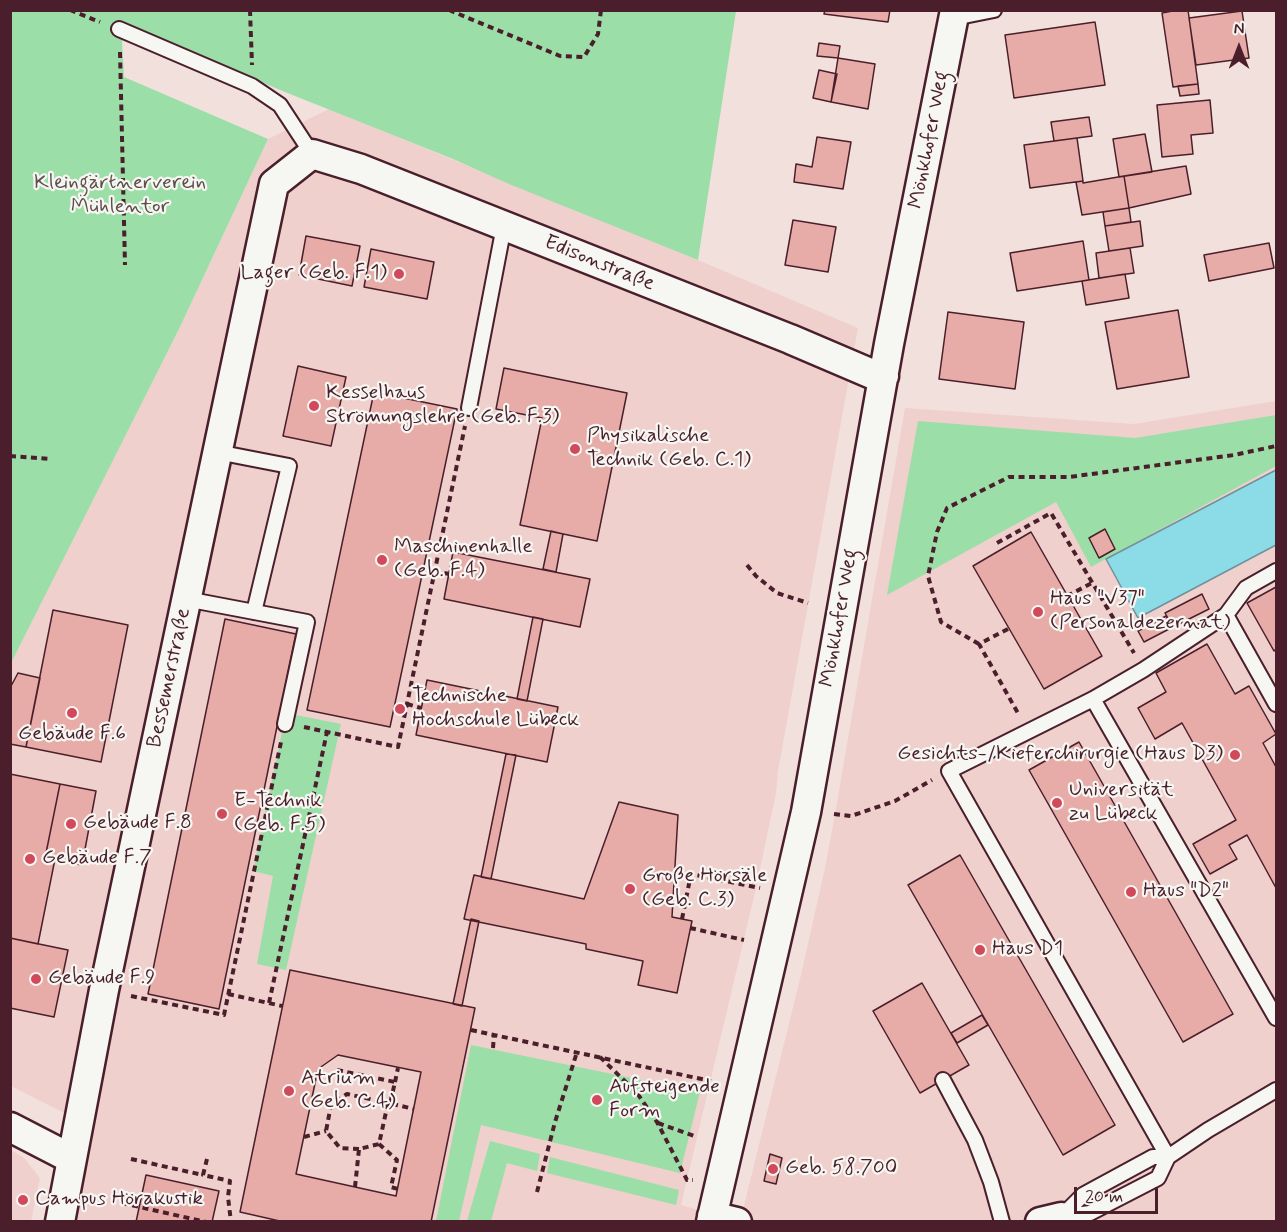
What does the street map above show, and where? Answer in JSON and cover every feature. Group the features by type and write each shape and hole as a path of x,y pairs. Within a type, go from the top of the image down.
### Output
{"street":[{"name":"Mönkhofer Weg","path":"720,1220 806,812 884,376 954,14"},
{"name":"Edisonstraße","path":"312,154 361,170 790,339 872,374 884,376"},
{"name":"Bessemerstraße","path":"60,1221 104,990 274,183 312,154"},
{"path":"10,1127 72,1159"}],"lane":[{"path":"954,14 994,10"},
{"path":"119,29 252,87 280,105 312,154"},
{"path":"469,408 504,226"},
{"path":"218,452 289,466 254,612"},
{"path":"1168,1157 949,771 1093,699 1143,670 1226,615 1246,588 1276,571"},
{"path":"186,599 307,622 285,724"},
{"path":"1226,615 1276,704"},
{"path":"1093,699 1276,1018"},
{"path":"943,1080 975,1140 991,1182 1002,1221"},
{"path":"1055,1220 1090,1213 1158,1178 1168,1157 1208,1130 1276,1090"},
{"path":"1055,1220 1083,1195 1153,1157 1168,1157"}],"path":[{"path":"70,10 119,29 125,265"},
{"path":"250,10 252,87"},
{"path":"449,10 560,56 584,57 598,34 601,10"},
{"path":"104,990 224,1015 285,724 398,747 469,408"},
{"path":"1028,732 979,644 941,622 928,576 938,532 947,508 1009,477 1069,477 1234,455 1276,446"},
{"path":"10,456 50,459"},
{"path":"997,543 1051,513 1143,670"},
{"path":"747,565 756,576 777,593 808,603"},
{"path":"434,571 449,574"},
{"path":"1067,596 1092,583"},
{"path":"979,644 1008,629"},
{"path":"407,704 421,708"},
{"path":"269,1003 327,732"},
{"path":"827,814 851,816 895,801 949,771"},
{"path":"682,920 691,874 756,888"},
{"path":"690,928 744,940"},
{"path":"228,994 282,1006"},
{"path":"471,1030 711,1081"},
{"path":"493,1048 494,1035"},
{"path":"537,1192 555,1122 577,1052"},
{"path":"600,1057 638,1093 657,1122 687,1180"},
{"path":"379,1144 398,1068"},
{"path":"337,1070 395,1082"},
{"path":"326,1131 331,1105 347,1094 414,1109"},
{"path":"657,1122 697,1137"},
{"path":"304,1137 326,1131"},
{"path":"326,1131 340,1148 359,1149 379,1144"},
{"path":"379,1144 397,1160 391,1187 398,1189"},
{"path":"355,1187 359,1149"},
{"path":"131,1159 230,1181 228,1197 231,1221"},
{"path":"203,1175 207,1159"},
{"path":"122,1203 206,1221"}],"shaded area":[{"name":"Technische Hochschule Lübeck","path":"329,109 858,328 778,771 776,793 756,888 681,1205 737,1221 72,1221 90,1126 11,1086 10,663 179,329 268,139"},
{"name":"Universität zu Lübeck","path":"1276,401 1276,1221 740,1222 825,868 905,408 1134,424"},
{"name":"Campus Hörakustik","path":"11,1150 24,1158 40,1178 31,1221 11,1221"}],"green space":[{"name":"Kleingärtnerverein Mühlentor","path":"11,11 736,11 698,260 129,26 122,41 124,77 268,139 179,329 11,663"},
{"path":"1276,415 1276,466 1091,567 1056,502 887,595 918,421 1135,438"},
{"path":"286,713 341,724 286,970 257,964 273,876 253,871"},
{"path":"471,1045 700,1092 680,1173 481,1125 459,1221 436,1221"},
{"path":"490,1141 540,1154 537,1171 507,1163 491,1221 467,1221"},
{"path":"550,1157 679,1190 676,1205 547,1173"}],"water":[{"path":"1276,470 1276,545 1138,618 1106,559"}],"building":[{"path":"825,10 890,10 888,22 824,14"},
{"path":"1188,10 1198,84 1173,87 1162,13"},
{"path":"1242,11 1249,58 1196,65 1189,18"},
{"path":"1095,22 1105,85 1014,98 1005,35"},
{"path":"819,43 840,46 838,58 817,56"},
{"path":"838,58 875,64 868,109 831,102"},
{"path":"819,70 837,74 831,102 813,98"},
{"path":"1198,84 1199,94 1180,96 1178,86"},
{"path":"1210,100 1213,133 1191,135 1193,154 1162,157 1157,105"},
{"path":"1089,117 1092,136 1054,141 1051,122"},
{"path":"1145,134 1152,172 1119,177 1113,139"},
{"path":"817,137 851,142 843,189 794,182 796,164 812,167"},
{"path":"1077,138 1083,181 1030,188 1024,145"},
{"path":"1186,166 1191,194 1129,208 1124,176"},
{"path":"1124,176 1129,208 1082,215 1076,182 1083,181 1083,183"},
{"path":"1129,208 1131,222 1105,226 1103,212"},
{"path":"793,220 836,227 828,272 785,265"},
{"path":"1140,221 1143,246 1109,251 1105,226"},
{"path":"306,236 360,246 352,286 299,275"},
{"path":"1083,241 1089,280 1017,291 1010,253"},
{"path":"1269,243 1274,268 1209,281 1204,255"},
{"path":"1130,248 1134,273 1099,278 1096,253"},
{"name":"Lager (Geb. F.1)","path":"371,249 434,262 427,299 364,287"},
{"path":"1125,274 1129,298 1086,305 1082,281"},
{"path":"1178,310 1189,377 1117,389 1105,322"},
{"path":"948,312 1024,322 1015,389 939,379"},
{"name":"Kesselhaus Strömungslehre (Geb. F.3)","path":"298,366 346,377 331,446 283,436"},
{"name":"Physikalische Technik (Geb. C.1)","path":"504,368 627,393 597,541 520,525 542,418 496,409"},
{"name":"Maschinenhalle (Geb. F.4)","path":"374,392 457,409 390,727 307,710"},
{"path":"1105,529 1115,549 1099,558 1089,538"},
{"path":"551,531 563,534 556,572 543,569"},
{"name":"Haus \"V37\" (Personaldezernat)","path":"1031,532 1102,656 1044,689 973,566"},
{"path":"453,552 590,579 580,627 444,599"},
{"path":"1276,587 1276,649 1274,651 1247,603"},
{"path":"1202,594 1209,609 1173,627 1165,613"},
{"name":"Gebäude F.6","path":"53,610 128,625 101,762 26,747"},
{"path":"1166,616 1173,627 1144,642 1138,631"},
{"path":"533,617 543,619 527,701 517,699"},
{"name":"E-Technik (Geb. F.5)","path":"225,619 296,634 219,1009 148,994"},
{"name":"Gesichts-/Kieferchirurgie (Haus D3)","path":"1207,644 1235,694 1249,686 1276,734 1263,743 1276,767 1276,888 1247,835 1229,845 1237,859 1210,874 1193,844 1236,820 1182,723 1155,739 1138,708 1166,692 1156,673"},
{"path":"18,673 40,678 26,747 10,744 10,688"},
{"path":"427,680 558,707 547,762 416,735"},
{"name":"Haus \"D2\"","path":"1079,742 1233,1014 1183,1042 1029,770"},
{"path":"506,754 516,755 491,879 481,877"},
{"name":"Gebäude F.7","path":"10,774 60,784 45,858 55,859 38,944 10,938"},
{"name":"Gebäude F.8","path":"60,784 96,791 82,865 45,858"},
{"name":"Große Hörsäle (Geb. C.3)","path":"619,802 678,815 672,917 692,921 677,993 638,985 643,961 586,949 586,944 464,919 474,875 584,899"},
{"name":"Haus D1","path":"960,855 1115,1125 1063,1155 908,885"},
{"path":"471,919 479,921 462,1006 453,1004"},
{"name":"Gebäude F.9","path":"10,938 68,950 54,1017 10,1008"},
{"name":"Atrium (Geb. C.4)","path":"290,970 475,1008 431,1222 284,1222 240,1212","holes":["338,1055 421,1072 396,1196 296,1174 318,1069"]},
{"path":"922,983 969,1065 920,1093 873,1011"},
{"path":"982,1015 988,1025 957,1043 951,1033"},
{"name":"Geb. 58.700","path":"770,1154 782,1158 776,1184 764,1181"},
{"path":"146,1175 219,1191 212,1222 136,1222"}],"place":[{"name":"Lager (Geb. F.1)","path":"399,274"},
{"name":"Kesselhaus Strömungslehre (Geb. F.3)","path":"314,406"},
{"name":"Physikalische Technik (Geb. C.1)","path":"575,449"},
{"name":"Maschinenhalle (Geb. F.4)","path":"382,560"},
{"name":"Haus \"V37\" (Personaldezernat)","path":"1038,612"},
{"name":"Technische Hochschule Lübeck","path":"400,709"},
{"name":"Gebäude F.6","path":"72,713"},
{"name":"Gesichts-/Kieferchirurgie (Haus D3)","path":"1235,755"},
{"name":"Universität zu Lübeck","path":"1057,803"},
{"name":"E-Technik (Geb. F.5)","path":"222,814"},
{"name":"Gebäude F.8","path":"71,824"},
{"name":"Gebäude F.7","path":"30,859"},
{"name":"Große Hörsäle (Geb. C.3)","path":"630,889"},
{"name":"Haus \"D2\"","path":"1131,892"},
{"name":"Haus D1","path":"980,950"},
{"name":"Gebäude F.9","path":"36,979"},
{"name":"Atrium (Geb. C.4)","path":"289,1091"},
{"name":"Aufsteigende Form","path":"597,1100"},
{"name":"Geb. 58.700","path":"773,1169"},
{"name":"Campus Hörakustik","path":"23,1200"}]}
